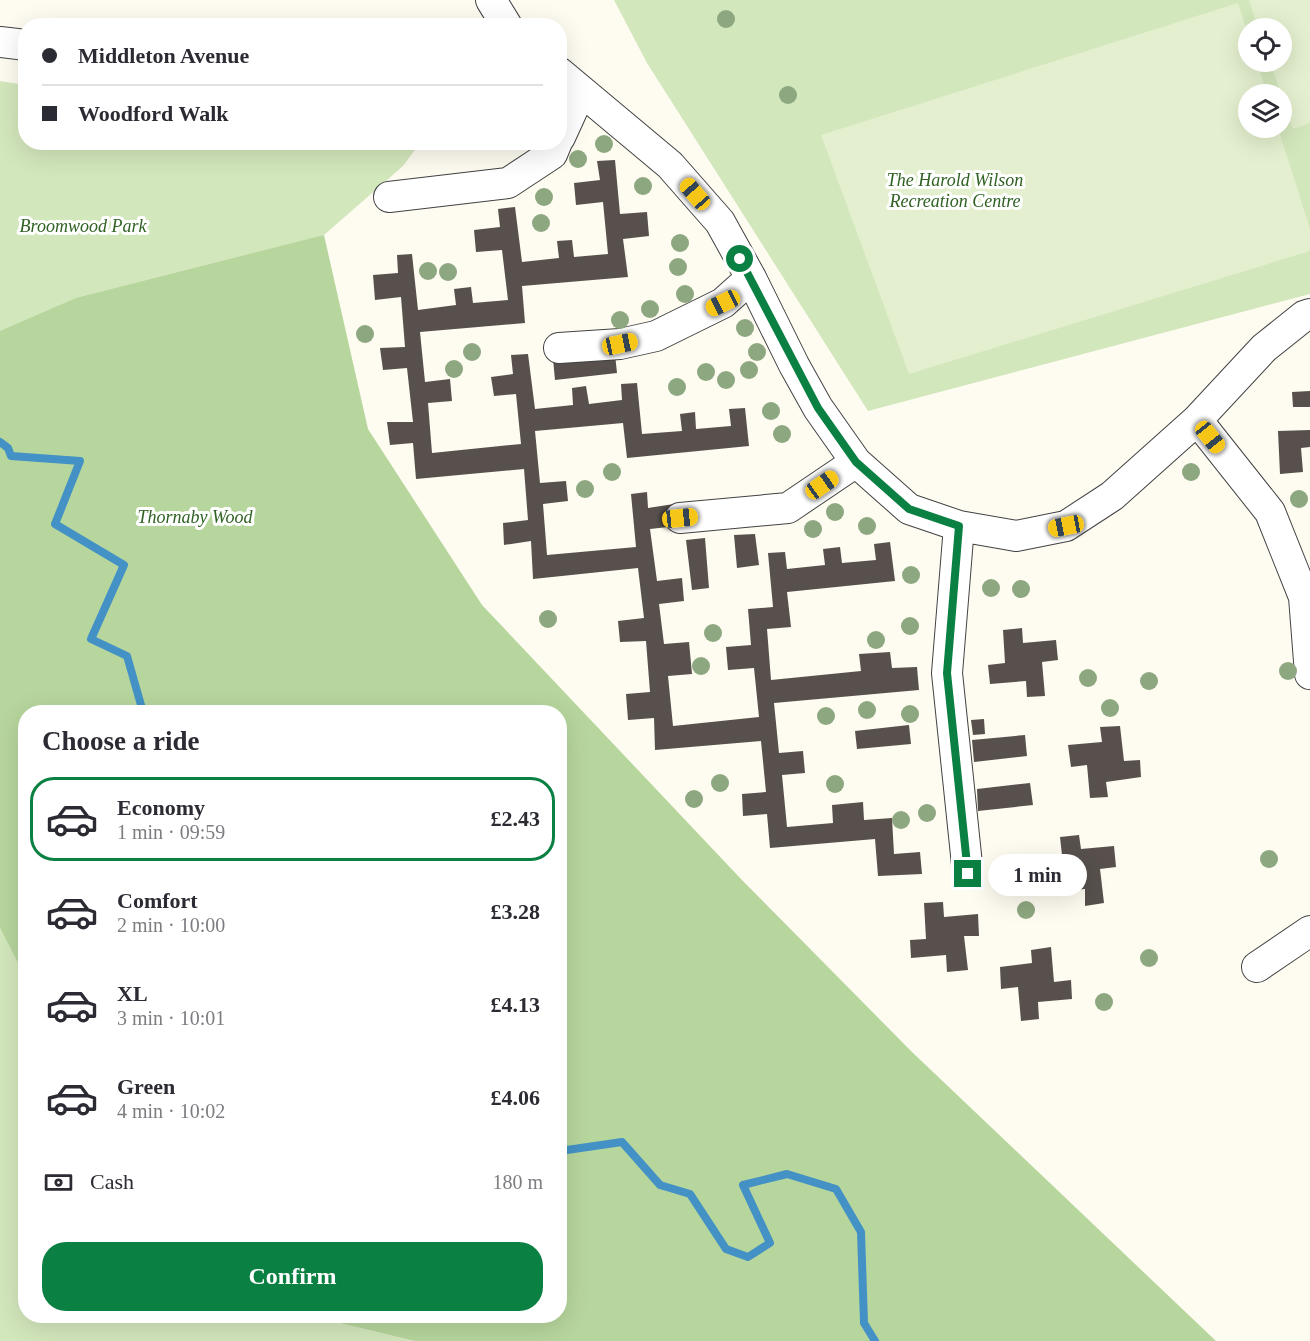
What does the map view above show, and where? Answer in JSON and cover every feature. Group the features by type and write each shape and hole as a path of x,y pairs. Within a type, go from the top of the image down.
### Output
{"street":[{"path":"491,0 502,18"},
{"path":"0,42 18,44"},
{"path":"567,98 570,82 670,165 720,222 818,408 856,462 909,509 959,526 1016,536 1066,526 1112,496 1197,420 1264,348 1304,316 1310,314"},
{"path":"389,197 508,183 552,154 554,150"},
{"path":"559,348 620,344 656,336 723,303 751,278"},
{"path":"1197,420 1270,512 1304,597 1310,674"},
{"path":"680,518 789,507 856,462"},
{"path":"959,526 947,673 968,874"},
{"path":"1257,967 1310,931"}],"green space":[{"name":"The Harold Wilson Recreation Centre","path":"614,0 1310,0 1310,294 868,411 647,63"},
{"path":"1249,0 1310,0 1310,123 1293,129 1292,84 1278,84 1273,72 1292,72 1292,18 1255,18"},
{"path":"1238,3 1243,18 1238,18 1238,72 1260,72 1264,84 1238,84 1238,138 1281,138 1310,229 1310,251 909,374 821,135"},
{"name":"Broomwood Park","path":"0,81 18,84 18,150 415,150 403,166 324,235 70,318 0,337"},
{"name":"Thornaby Wood","path":"324,235 368,429 482,605 741,879 912,1052 1216,1341 414,1341 339,1323 567,1323 567,705 18,705 18,963 0,928 0,331 76,298"},
{"path":"0,928 18,963 18,1323 339,1323 413,1341 0,1341"}],"building":[{"path":"615,160 620,214 647,212 649,236 623,239 628,277 522,286 525,323 420,332 425,382 450,379 452,401 428,403 432,453 521,444 516,394 494,396 491,377 513,374 511,355 528,354 535,409 573,405 572,388 586,386 589,404 622,400 621,384 637,383 642,434 682,431 680,414 695,412 696,429 731,426 729,409 745,408 749,446 627,458 623,423 535,431 540,483 566,481 568,501 543,504 547,555 636,547 631,494 647,492 648,508 674,504 677,526 650,529 657,581 682,578 684,601 659,604 664,644 689,642 692,674 668,676 673,726 759,717 754,668 728,670 726,647 751,645 748,609 773,607 768,553 785,552 787,569 825,565 823,549 840,547 842,563 876,560 874,544 890,542 895,581 787,592 791,627 767,629 771,680 861,671 859,654 890,652 892,668 917,667 919,690 774,703 779,753 803,751 805,773 782,775 787,827 833,823 832,805 863,802 864,820 892,818 894,854 920,852 922,874 878,876 875,839 770,848 767,814 743,816 742,794 766,792 761,741 655,750 654,718 628,720 626,694 650,692 646,641 620,642 618,621 644,618 638,568 533,579 531,541 504,545 503,523 528,520 524,469 416,479 413,443 390,445 387,422 413,422 407,368 383,370 380,348 405,347 401,297 375,300 373,275 398,273 397,255 412,254 418,310 456,305 454,289 471,287 473,303 508,300 502,250 476,252 474,230 500,227 498,209 515,207 522,262 559,258 557,241 572,240 574,257 608,254 603,202 576,205 574,183 600,180 597,161"},
{"path":"615,354 617,373 555,380 553,359"},
{"path":"1310,391 1310,407 1293,407 1292,392"},
{"path":"1310,430 1310,447 1301,448 1303,472 1280,474 1278,431"},
{"path":"755,534 759,565 737,568 734,535"},
{"path":"705,538 709,588 692,590 686,540"},
{"path":"1022,628 1023,643 1056,640 1058,660 1042,662 1045,696 1027,697 1026,681 990,684 988,665 1005,663 1003,630"},
{"path":"984,719 985,734 973,735 971,720"},
{"path":"909,725 911,744 857,749 855,731"},
{"path":"1120,726 1124,761 1140,760 1141,777 1106,782 1108,797 1090,798 1087,765 1071,767 1068,745 1102,742 1100,727"},
{"path":"1025,735 1027,756 974,762 972,740"},
{"path":"1030,783 1033,805 978,811 977,789"},
{"path":"1079,835 1081,849 1114,846 1116,867 1100,869 1104,903 1085,906 1085,889 1049,892 1048,873 1064,873 1060,837"},
{"path":"943,902 944,917 978,914 979,936 964,936 968,970 947,972 946,955 911,958 910,940 926,939 924,903"},
{"path":"1051,947 1054,982 1071,980 1072,999 1038,1002 1039,1019 1021,1021 1018,987 1001,989 1000,967 1032,963 1031,950"}],"waterway":[{"path":"0,442 8,448 11,456 80,461 55,524 124,565 91,639 127,656 141,705"},
{"path":"567,1150 622,1142 660,1185 690,1194 726,1249 748,1257 770,1243 743,1185 787,1174 836,1189 861,1232 864,1323 875,1341"}],"route":[{"path":"740,259 818,408 856,462 909,509 959,526 947,673 968,874"}]}
